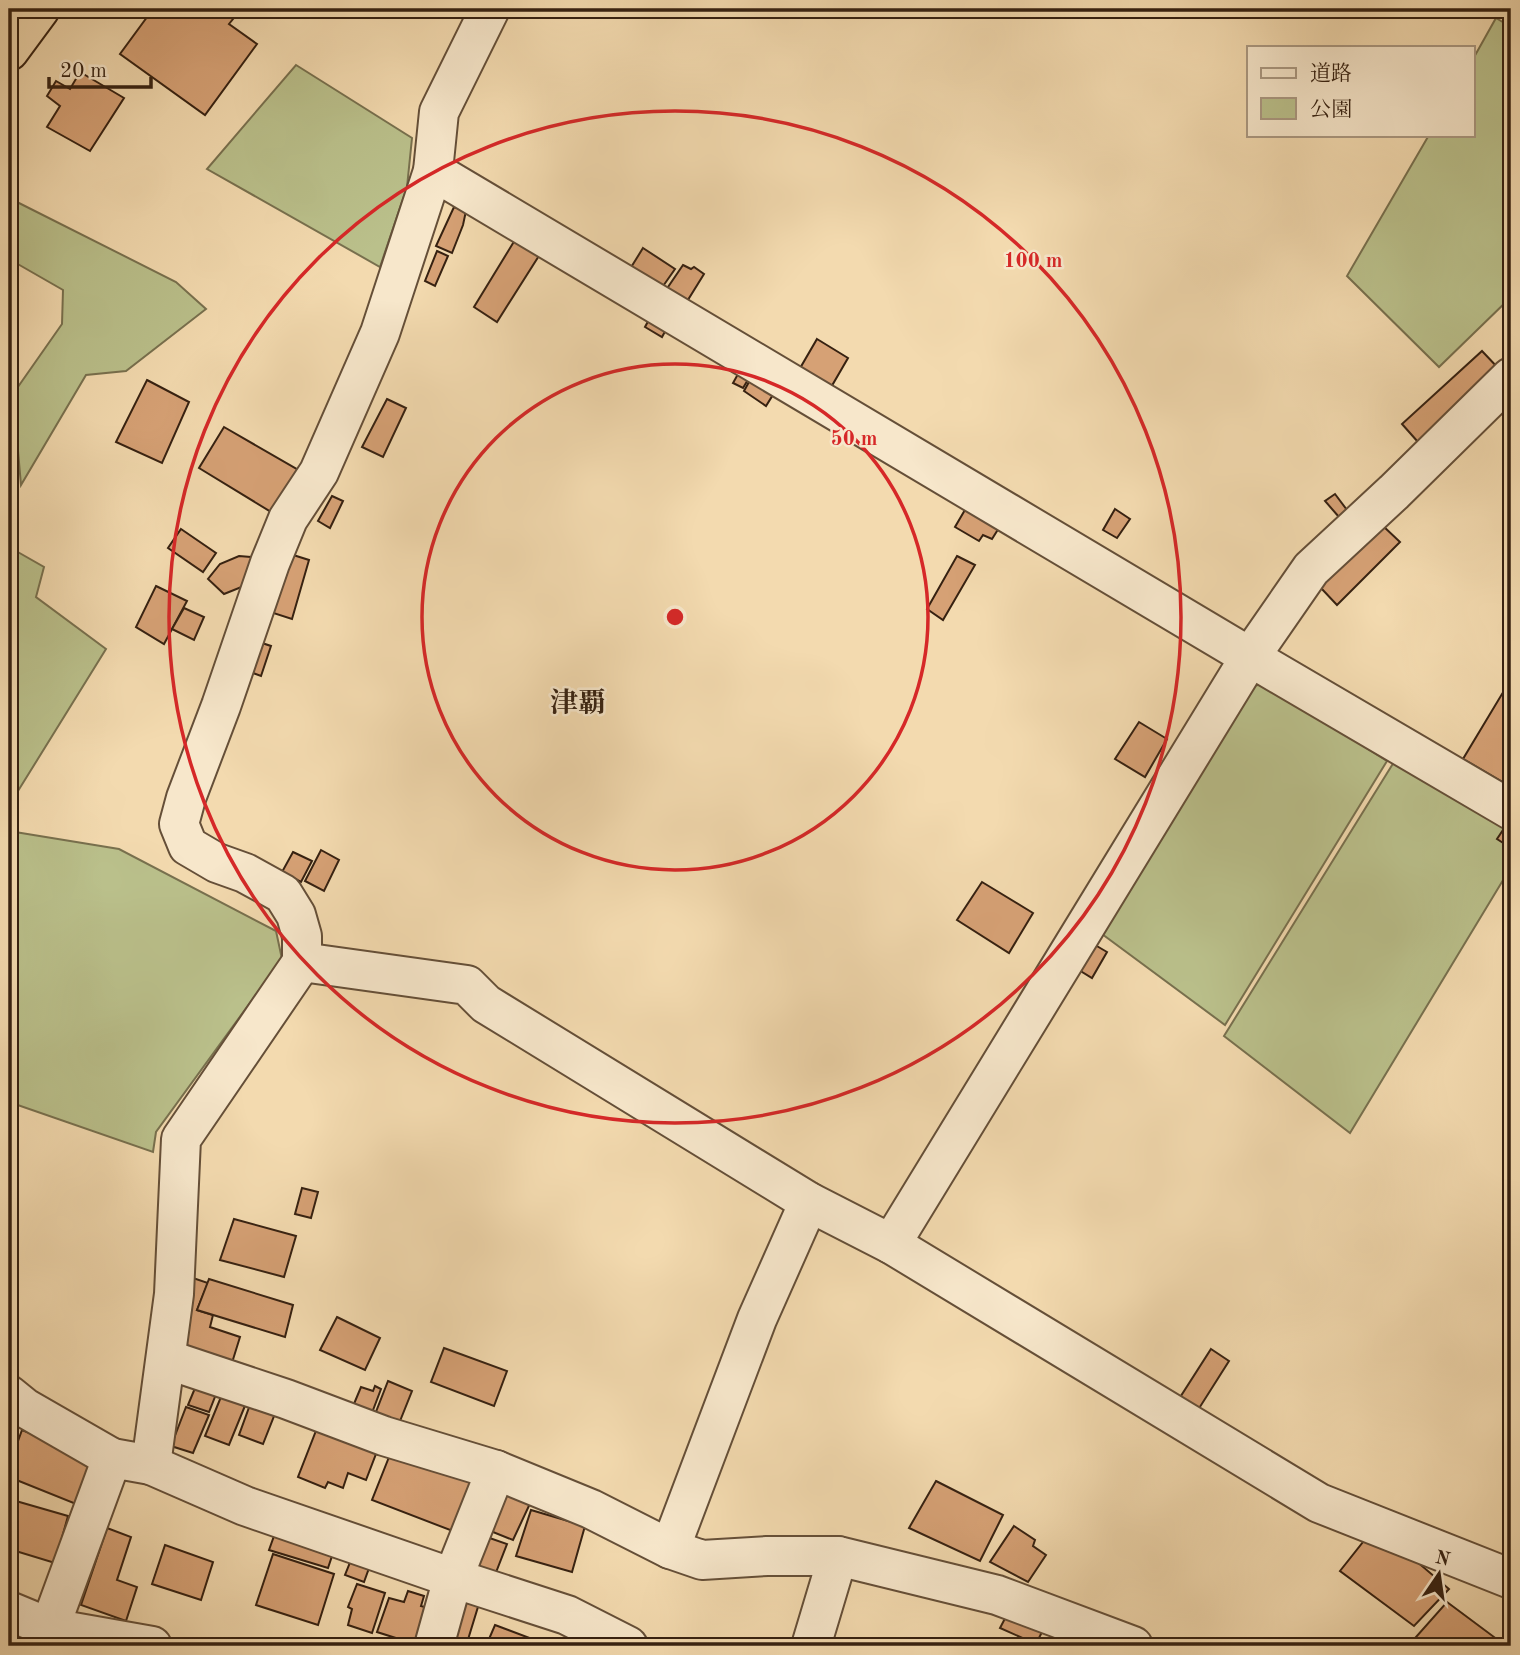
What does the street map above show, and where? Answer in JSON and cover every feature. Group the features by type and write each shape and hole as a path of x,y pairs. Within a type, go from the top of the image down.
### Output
{"highway":[{"path":"9,51 40,9"}],"street":[{"path":"151,1465 174,1294 180,1139 302,962 302,936 296,915 283,894 245,873 216,863 188,846 178,824 288,519 319,472 380,333 433,171 439,112 490,9"},
{"path":"433,171 1511,810"},
{"path":"891,1244 1250,657 1311,569 1511,377"},
{"path":"302,962 467,985 486,1004 808,1202 891,1244 1319,1503 1511,1579"},
{"path":"670,1549 757,1319 808,1202"},
{"path":"166,1359 286,1399 384,1436 496,1470 591,1509 670,1549 702,1560 838,1556 997,1595 1133,1646"},
{"path":"9,1395 25,1408 112,1458 151,1465 245,1506 567,1615 628,1646"},
{"path":"46,1637 112,1458"},
{"path":"434,1646 453,1578 496,1470"},
{"path":"811,1646 838,1556"},
{"path":"9,1611 46,1637 152,1646"}],"green space":[{"path":"1496,18 1511,27 1511,297 1439,367 1347,276 1428,136 1474,136 1474,57"},
{"path":"296,65 412,138 407,187 380,267 207,169"},
{"path":"9,198 176,282 206,309 126,371 86,375 21,485 13,394 62,324 63,290 9,259"},
{"path":"9,547 44,567 36,597 106,649 18,791 9,786"},
{"path":"1266,684 1387,761 1225,1025 1102,934 1251,686"},
{"path":"1394,762 1511,829 1511,867 1350,1133 1224,1036"},
{"path":"9,831 119,849 276,931 282,959 156,1132 153,1152 9,1102"}],"building":[{"path":"153,9 218,9 233,19 229,24 257,44 205,115 120,54"},
{"path":"80,72 124,98 90,151 47,127 60,106 47,96 56,81 70,89"},
{"path":"454,207 466,211 452,253 436,246"},
{"path":"518,235 542,251 497,322 474,307"},
{"path":"643,248 675,269 661,289 630,269"},
{"path":"437,251 448,256 435,286 425,281"},
{"path":"683,265 691,269 694,267 704,274 686,303 666,290"},
{"path":"651,316 668,326 662,337 645,327"},
{"path":"817,339 848,358 830,389 799,370"},
{"path":"1482,351 1500,370 1418,442 1402,424"},
{"path":"742,367 752,373 743,388 733,383"},
{"path":"755,371 779,385 766,406 744,391"},
{"path":"147,380 189,402 162,463 116,442"},
{"path":"387,399 406,408 383,457 362,447"},
{"path":"224,427 300,471 276,515 199,468"},
{"path":"1335,494 1347,510 1339,517 1325,501"},
{"path":"332,496 343,501 330,528 318,521"},
{"path":"969,503 1002,523 992,539 983,535 979,541 955,527"},
{"path":"1115,509 1130,519 1117,538 1103,530"},
{"path":"1382,525 1400,542 1337,605 1320,587"},
{"path":"181,529 216,553 203,572 168,548"},
{"path":"290,554 309,560 292,619 267,611"},
{"path":"239,556 251,557 259,562 249,584 224,594 208,579 220,564"},
{"path":"957,556 975,565 943,620 927,609"},
{"path":"156,586 187,601 164,644 136,627"},
{"path":"184,608 204,617 194,640 172,629"},
{"path":"253,640 271,646 261,676 242,669"},
{"path":"1511,679 1511,787 1463,759"},
{"path":"1139,722 1167,739 1145,777 1115,759"},
{"path":"1509,821 1511,822 1511,848 1497,839"},
{"path":"321,850 339,860 324,891 305,881"},
{"path":"293,852 312,861 301,882 282,872"},
{"path":"982,882 1033,913 1009,953 957,920"},
{"path":"1090,942 1107,952 1092,978 1074,967"},
{"path":"302,1188 318,1192 311,1218 295,1214"},
{"path":"234,1219 296,1236 284,1277 220,1260"},
{"path":"190,1277 208,1283 197,1310 213,1315 210,1327 240,1337 231,1366 175,1346"},
{"path":"209,1279 293,1305 285,1337 197,1310"},
{"path":"337,1317 380,1338 365,1370 320,1350"},
{"path":"444,1348 507,1371 494,1406 431,1382"},
{"path":"1211,1349 1229,1361 1198,1410 1179,1399"},
{"path":"200,1376 220,1384 209,1412 188,1405"},
{"path":"388,1381 412,1391 398,1426 374,1417"},
{"path":"375,1386 381,1389 370,1418 351,1411 361,1387 373,1391"},
{"path":"225,1387 249,1396 229,1445 205,1436"},
{"path":"251,1402 276,1411 263,1444 239,1435"},
{"path":"186,1407 209,1415 193,1453 171,1446"},
{"path":"319,1423 379,1446 366,1480 348,1473 343,1488 328,1482 325,1488 298,1477"},
{"path":"22,1430 93,1458 76,1504 9,1477 9,1466"},
{"path":"393,1447 477,1481 458,1533 372,1500"},
{"path":"936,1481 1003,1515 980,1561 909,1528"},
{"path":"505,1482 534,1495 513,1540 483,1528"},
{"path":"9,1499 68,1516 55,1563 9,1549"},
{"path":"531,1510 585,1526 572,1572 516,1556"},
{"path":"279,1522 336,1544 328,1568 269,1550"},
{"path":"1014,1526 1035,1540 1033,1546 1046,1555 1028,1582 990,1562"},
{"path":"107,1528 131,1537 117,1580 137,1587 126,1621 81,1605"},
{"path":"481,1535 507,1544 493,1580 466,1572"},
{"path":"1367,1537 1408,1554 1449,1589 1414,1626 1340,1571"},
{"path":"165,1545 213,1562 201,1600 152,1584"},
{"path":"355,1550 373,1557 364,1582 345,1575"},
{"path":"273,1554 334,1574 318,1625 256,1605"},
{"path":"357,1584 385,1593 372,1633 348,1625 352,1609 348,1607"},
{"path":"461,1589 481,1597 466,1646 444,1646"},
{"path":"408,1591 424,1596 421,1606 432,1609 421,1646 377,1632 389,1598 404,1602"},
{"path":"1447,1602 1494,1637 1485,1646 1408,1646"},
{"path":"1012,1605 1048,1620 1036,1644 1000,1628"},
{"path":"495,1625 543,1643 542,1646 486,1646"},
{"path":"9,1627 31,1637 27,1646 9,1646"}],"district":[{"name":"津覇","path":"578,702"}]}
